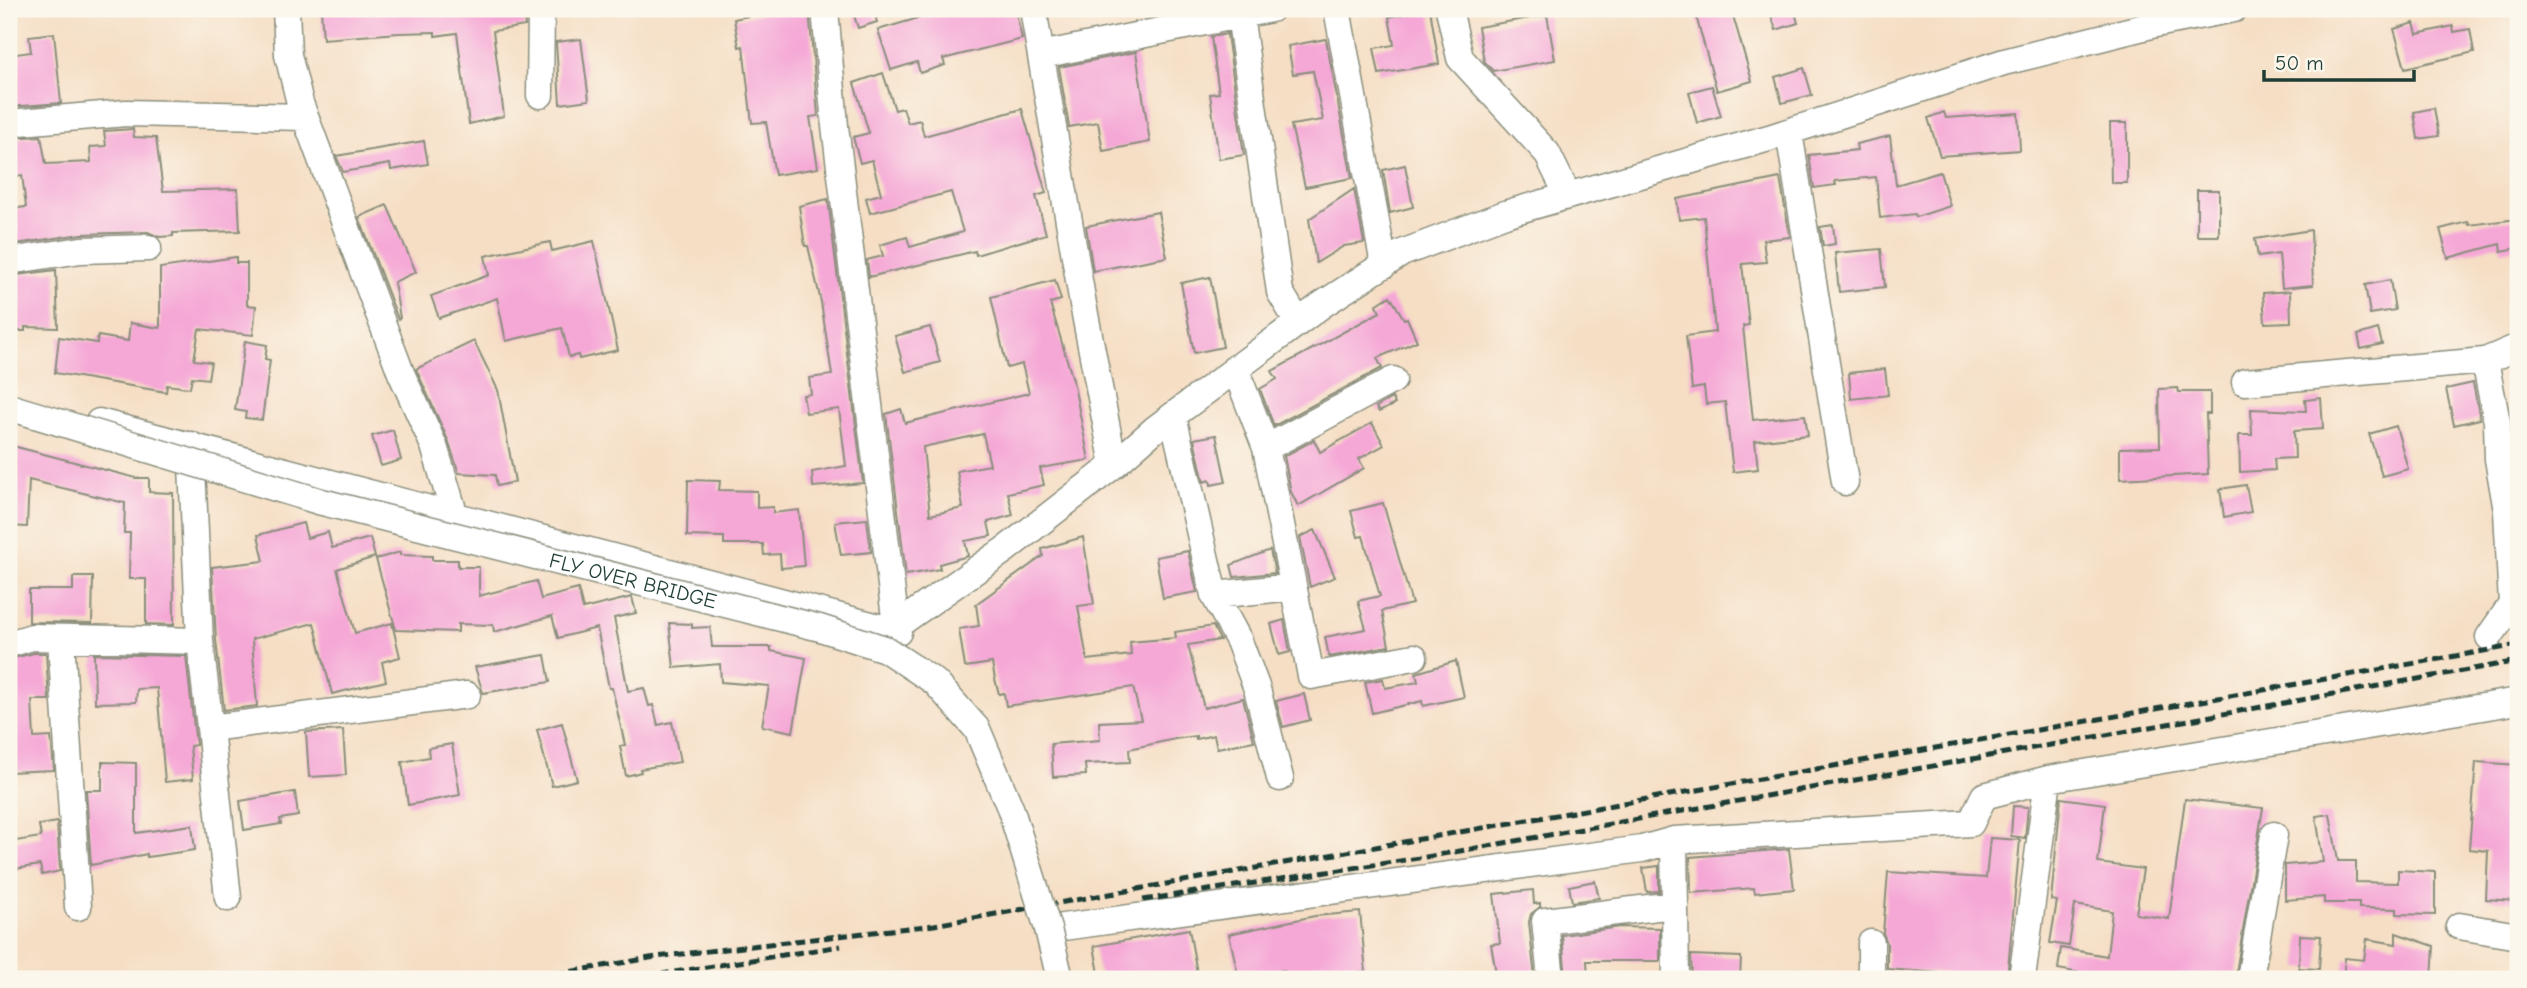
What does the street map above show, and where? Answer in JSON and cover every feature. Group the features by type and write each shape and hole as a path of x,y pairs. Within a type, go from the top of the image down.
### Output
{"street":[{"path":"286,9 288,55 305,117 401,373 435,446 453,513"},
{"path":"540,95 541,9"},
{"path":"9,400 453,513 898,632 835,126 825,9"},
{"path":"1033,9 1083,304 1114,465"},
{"path":"1041,55 1240,12 1271,9"},
{"path":"1337,9 1384,265"},
{"path":"1449,9 1460,58 1547,153 1568,196"},
{"path":"896,626 1006,549 1172,416 1298,322 1402,253 1505,214 1789,132 2004,62 2157,24 2234,9"},
{"path":"1240,12 1280,292 1298,322"},
{"path":"9,123 127,113 305,117"},
{"path":"1789,132 1845,482"},
{"path":"9,261 81,250 148,248"},
{"path":"2245,382 2485,362 2518,347"},
{"path":"2485,362 2497,422 2498,459 2507,511 2512,604 2488,637"},
{"path":"1236,368 1266,448 1311,676 1414,657"},
{"path":"1266,448 1393,380"},
{"name":"FLY OVER BRIDGE","path":"9,407 322,502 820,628 885,649 935,682 977,729 1011,810 1048,929 1060,979"},
{"path":"1172,416 1214,595 1239,641 1257,689 1280,778"},
{"path":"191,445 200,641 228,898"},
{"path":"1214,595 1293,587"},
{"path":"9,644 32,637 200,641"},
{"path":"61,639 78,906"},
{"path":"210,728 467,695"},
{"path":"1048,929 1642,849 1674,840 1971,823 1984,796 2048,779 2518,701"},
{"path":"2022,979 2048,779"},
{"path":"2250,979 2274,835"},
{"path":"1674,840 1676,979"},
{"path":"1551,979 1545,921 1673,905"},
{"path":"2459,926 2518,936"},
{"path":"1871,943 1871,979"}],"building":[{"path":"321,9 523,9 525,26 493,31 504,116 469,124 457,33 435,36 435,32 399,33 323,39"},
{"path":"782,9 809,9 818,116 810,117 818,168 775,175 766,122 752,123 743,46 739,47 734,19"},
{"path":"852,9 873,9 877,22 858,28"},
{"path":"949,9 1015,9 1022,39 943,59 945,65 920,73 917,62 891,70 878,30"},
{"path":"1430,9 1439,64 1379,74 1374,48 1394,45 1389,17"},
{"path":"1694,9 1731,9 1752,81 1717,91"},
{"path":"1794,9 1798,23 1776,30 1771,15"},
{"path":"1547,15 1555,60 1493,71 1484,61 1478,27"},
{"path":"2414,23 2417,34 2453,26 2454,32 2470,29 2474,52 2405,68 2394,29"},
{"path":"54,33 61,103 9,107 9,55 31,52 29,36"},
{"path":"1227,34 1244,155 1219,159 1210,94 1219,93 1211,37"},
{"path":"581,39 589,100 560,104 556,42"},
{"path":"1326,39 1352,178 1305,187 1291,125 1323,120 1313,71 1293,74 1288,46"},
{"path":"1136,52 1150,142 1103,151 1098,122 1069,127 1059,67"},
{"path":"1804,68 1812,95 1782,103 1775,77"},
{"path":"883,73 895,110 903,108 908,123 920,120 924,136 1022,109 1046,193 1036,196 1046,234 976,255 975,251 869,277 867,260 883,256 880,245 907,237 910,247 963,232 951,192 870,213 866,198 881,194 872,160 860,163 853,137 869,133 854,83"},
{"path":"1712,86 1721,116 1697,123 1689,92"},
{"path":"2434,108 2439,136 2418,139 2414,112"},
{"path":"1944,112 1946,118 2018,113 2020,150 1940,156 1928,118"},
{"path":"2110,123 2127,123 2127,183 2111,183"},
{"path":"133,129 134,137 156,138 163,191 238,189 240,231 173,233 173,236 159,237 148,232 81,234 9,245 9,209 26,207 22,175 9,178 9,138 41,136 46,164 91,162 90,147 106,146 104,131"},
{"path":"1890,136 1896,185 1940,172 1950,206 1916,217 1915,214 1880,218 1876,177 1835,181 1836,185 1814,188 1809,155 1857,150 1856,144"},
{"path":"424,141 428,164 391,170 390,164 343,172 336,156"},
{"path":"1405,165 1413,207 1390,213 1383,170"},
{"path":"1780,178 1790,237 1763,240 1766,262 1742,264 1749,325 1743,326 1753,420 1805,415 1808,435 1755,441 1758,469 1733,472 1725,402 1706,404 1704,387 1692,389 1686,336 1715,332 1704,217 1679,220 1677,199"},
{"path":"1354,189 1364,243 1344,246 1316,263 1309,219"},
{"path":"2197,190 2219,190 2219,236 2197,236"},
{"path":"828,199 863,483 813,487 812,472 846,466 839,409 806,413 803,395 811,394 809,378 832,375 821,302 808,246 805,246 799,206"},
{"path":"387,205 416,272 394,282 398,319 359,217"},
{"path":"1158,212 1167,257 1093,271 1086,226"},
{"path":"2518,219 2518,248 2501,251 2500,244 2448,258 2440,229 2468,222 2469,225"},
{"path":"1833,225 1835,244 1823,246 1820,227"},
{"path":"2311,230 2313,285 2282,288 2279,254 2258,257 2255,239"},
{"path":"594,241 618,350 579,359 578,355 569,357 562,328 506,341 497,298 439,318 431,296 489,275 485,256 550,242 552,251"},
{"path":"1881,249 1885,287 1839,292 1835,253"},
{"path":"236,257 236,263 247,263 247,305 256,306 253,335 199,329 194,360 211,362 208,379 192,377 190,388 167,385 166,392 55,373 59,337 97,343 98,336 128,341 130,323 160,328 160,268"},
{"path":"56,270 58,328 25,327 25,331 9,331 9,276"},
{"path":"1210,277 1223,347 1194,353 1181,283"},
{"path":"1055,280 1061,300 1050,303 1073,380 1089,460 1040,468 1044,485 1008,493 1013,515 988,522 991,536 965,541 968,556 939,564 940,569 906,575 886,414 901,409 905,423 1029,393 1022,364 1007,368 991,297","holes":["983,434 990,465 957,471 963,508 930,515 923,447"]},
{"path":"2390,280 2395,310 2370,314 2365,285"},
{"path":"2290,291 2291,322 2265,323 2263,293"},
{"path":"1390,296 1404,319 1407,318 1417,341 1377,358 1382,368 1274,426 1260,389 1277,379 1272,371 1380,312 1376,305"},
{"path":"930,327 940,362 905,372 895,336"},
{"path":"2378,329 2382,344 2361,349 2358,335"},
{"path":"245,341 267,345 265,359 270,360 262,420 245,418 246,412 235,410"},
{"path":"474,341 498,390 515,482 497,486 495,475 459,473 448,440 416,369"},
{"path":"1885,369 1888,395 1851,399 1849,373"},
{"path":"2473,383 2480,419 2454,425 2446,389"},
{"path":"2178,388 2179,392 2210,392 2210,414 2206,414 2208,474 2120,479 2120,448 2160,447 2159,389"},
{"path":"1392,398 1395,404 1379,412 1376,407"},
{"path":"2321,398 2323,429 2294,431 2295,458 2274,459 2275,470 2240,472 2239,435 2252,435 2251,409 2306,411 2305,400"},
{"path":"1372,423 1384,445 1359,459 1364,468 1298,506 1291,492 1284,456 1314,440 1320,452"},
{"path":"2396,426 2408,469 2382,476 2369,434"},
{"path":"393,430 401,460 381,466 372,436"},
{"path":"1216,435 1226,482 1211,485 1210,480 1204,482 1194,439"},
{"path":"9,445 136,478 149,478 149,492 173,493 174,625 146,624 146,579 129,579 130,533 124,533 125,503 29,480 27,527 9,526"},
{"path":"688,480 720,481 719,490 757,491 757,508 773,507 773,513 799,510 804,566 781,568 780,554 764,555 763,544 724,544 724,537 687,536"},
{"path":"2246,485 2251,512 2224,517 2220,489"},
{"path":"1383,503 1412,604 1382,611 1389,646 1329,657 1325,637 1366,629 1358,601 1380,596 1363,536 1358,537 1351,511"},
{"path":"867,519 871,552 841,555 835,522"},
{"path":"303,523 307,538 328,532 332,548 370,538 375,557 337,569 355,633 392,623 400,657 382,662 386,681 332,694 314,623 252,639 257,706 224,710 216,640 212,567 264,561 258,535"},
{"path":"1315,530 1335,577 1310,587 1300,537"},
{"path":"1083,537 1094,604 1078,606 1087,660 1131,655 1130,642 1176,638 1175,632 1213,626 1220,640 1188,645 1204,708 1243,698 1254,741 1217,748 1214,735 1196,739 1196,736 1175,739 1129,749 1130,762 1085,764 1086,775 1053,777 1051,744 1100,740 1099,722 1141,720 1133,687 1006,706 1004,693 999,694 992,663 965,667 959,629 979,626 976,604 1043,556 1042,549"},
{"path":"1270,550 1275,573 1234,577 1231,565"},
{"path":"1188,551 1197,592 1163,598 1156,557"},
{"path":"400,552 400,555 432,556 432,560 458,560 458,567 479,567 479,596 536,581 541,599 578,589 583,609 632,597 636,613 614,618 628,691 644,688 649,706 653,705 658,725 672,722 680,762 640,769 641,772 626,776 620,746 625,745 612,688 609,688 597,628 558,638 552,616 494,632 493,625 458,624 458,632 396,630 376,559"},
{"path":"73,577 93,577 92,623 29,622 29,590 73,590"},
{"path":"1284,620 1290,652 1279,655 1271,624"},
{"path":"669,623 692,624 692,628 710,627 712,647 771,647 771,651 806,658 793,732 762,726 769,686 721,682 720,664 674,668"},
{"path":"46,653 49,700 32,700 34,738 51,737 54,770 9,772 9,659"},
{"path":"94,654 186,656 196,745 190,746 193,779 165,782 157,688 137,689 136,702 95,703"},
{"path":"545,655 550,682 483,693 475,667"},
{"path":"1456,661 1464,697 1423,706 1422,701 1372,713 1365,682 1383,679 1385,688 1418,682 1416,673"},
{"path":"1304,694 1310,720 1283,727 1276,701"},
{"path":"562,723 577,780 552,786 537,730"},
{"path":"343,730 346,775 309,777 306,732"},
{"path":"452,744 460,795 408,805 402,762 429,757 428,748"},
{"path":"102,762 136,763 136,833 192,825 195,850 147,857 147,854 91,865 86,790 102,790"},
{"path":"2476,762 2518,765 2518,875 2514,875 2514,901 2486,899 2488,851 2469,849"},
{"path":"295,792 298,816 280,819 281,824 244,830 240,801"},
{"path":"2061,798 2105,804 2098,863 2143,869 2136,914 2169,919 2185,799 2263,808 2235,979 2096,979 2097,976 2058,969 2061,948 2107,956 2112,911 2075,905 2069,946 2050,943 2057,901 2051,900"},
{"path":"2013,806 2028,807 2025,838 2011,836"},
{"path":"2330,814 2338,861 2356,861 2356,882 2398,883 2398,870 2435,872 2435,915 2397,914 2397,909 2359,908 2359,903 2324,903 2324,897 2285,900 2285,865 2323,862 2316,816"},
{"path":"57,822 60,871 42,875 40,865 9,870 9,842 41,837 39,825"},
{"path":"1990,838 2020,840 2007,979 1965,979 1966,975 1887,969 1887,943 1883,933 1888,872 1986,878"},
{"path":"1789,849 1794,889 1755,893 1754,888 1691,893 1690,857"},
{"path":"1659,866 1659,891 1647,892 1643,868"},
{"path":"1595,881 1599,898 1572,902 1569,886"},
{"path":"1533,890 1534,904 1540,903 1540,907 1531,914 1529,922 1535,979 1497,979 1491,944 1500,943 1494,894"},
{"path":"1360,912 1366,972 1327,976 1328,979 1287,979 1284,970 1239,979 1229,934 1315,916"},
{"path":"1620,927 1660,928 1660,961 1587,961 1588,979 1566,979 1562,935"},
{"path":"1189,929 1197,973 1193,973 1194,979 1100,979 1094,946"},
{"path":"2396,933 2434,946 2432,979 2343,979 2345,958 2364,960 2367,939 2396,944"},
{"path":"2300,935 2321,936 2319,969 2299,968"},
{"path":"1691,955 1741,957 1740,979 1692,979"}],"railway":[{"path":"527,979 656,957 934,925 2518,645"},
{"path":"1143,900 1432,856 2518,661"},
{"path":"630,979 841,946"}]}
